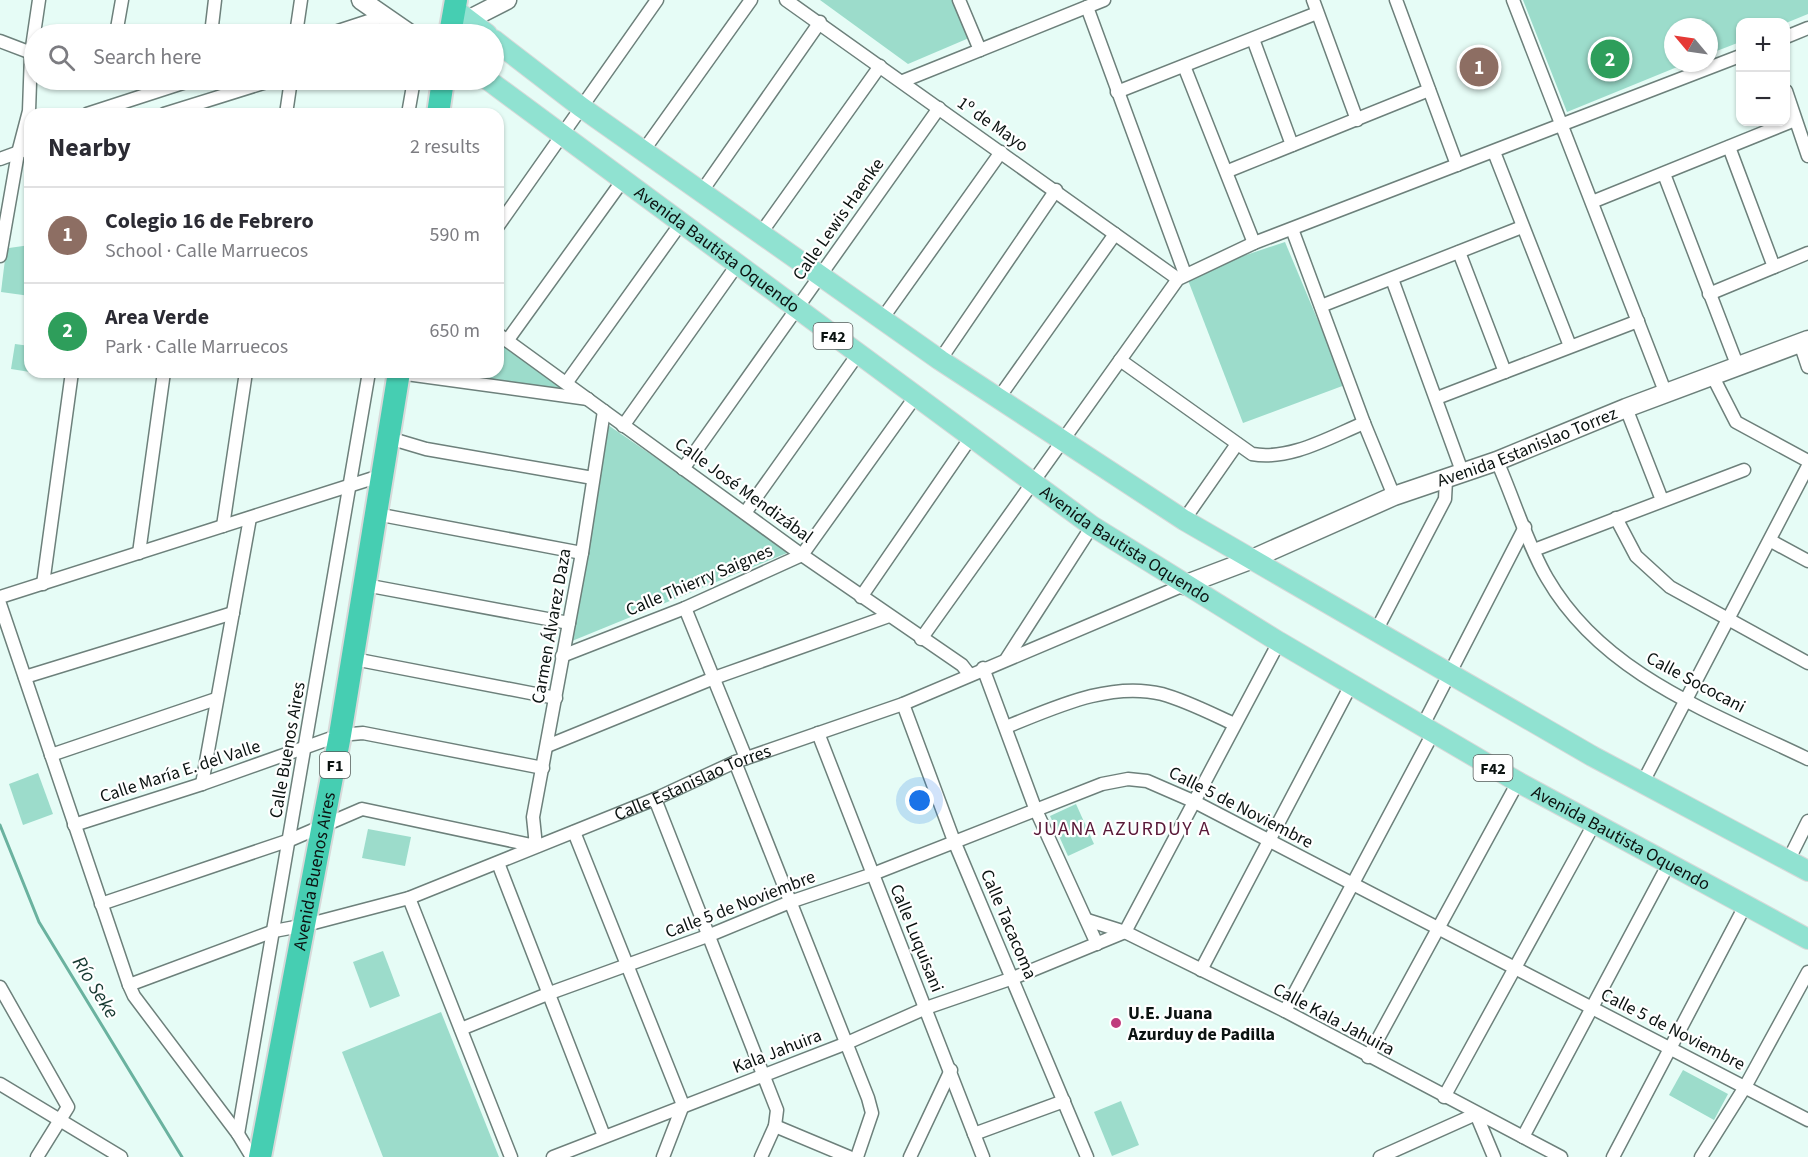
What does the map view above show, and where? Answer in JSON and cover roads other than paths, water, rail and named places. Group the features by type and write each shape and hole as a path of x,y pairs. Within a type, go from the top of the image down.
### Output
{"highway":[{"path":"439,108 442,90"},
{"name":"Avenida Buenos Aires","path":"260,1157 306,925 354,659 398,378"}],"main road":[{"path":"453,15 469,24"},
{"name":"Avenida Bautista Oquendo","path":"504,48 581,106 940,360 1184,520 1642,784 1808,871"},
{"name":"Avenida Bautista Oquendo","path":"501,90 1092,526 1185,585 1427,730 1668,865 1746,904 1808,939"}],"street":[{"path":"36,24 39,0"},
{"path":"118,24 122,0"},
{"path":"212,24 215,0"},
{"path":"297,24 301,0"},
{"path":"361,0 393,24"},
{"path":"453,15 507,0"},
{"path":"504,217 657,0"},
{"path":"644,150 751,0"},
{"name":"1º de Mayo","path":"786,0 903,81 1115,234 1182,276"},
{"path":"959,0 980,50"},
{"path":"903,81 1104,0"},
{"path":"1313,0 1357,120"},
{"path":"1396,0 1457,165"},
{"path":"1513,0 1666,394"},
{"path":"1087,7 1182,276"},
{"path":"1117,92 1317,13"},
{"path":"360,24 384,16"},
{"path":"702,191 820,22"},
{"path":"1790,35 1808,28"},
{"path":"1253,39 1292,145"},
{"path":"0,41 24,50"},
{"path":"921,639 1182,276 1254,243 1736,58"},
{"path":"761,233 880,66"},
{"path":"1184,66 1228,171 1254,243"},
{"path":"29,108 30,90"},
{"path":"103,108 152,90"},
{"path":"182,108 239,90"},
{"path":"287,108 290,90"},
{"path":"409,108 412,90"},
{"path":"1228,171 1429,90"},
{"path":"201,108 202,101"},
{"path":"1790,106 1808,156"},
{"name":"Calle Lewis Haenke","path":"683,468 939,108"},
{"path":"1592,202 1795,120"},
{"path":"0,256 24,130"},
{"path":"1729,147 1774,267"},
{"path":"0,159 24,150"},
{"path":"882,319 1001,152"},
{"path":"1494,152 1570,346"},
{"path":"1664,174 1738,367"},
{"path":"504,336 623,180"},
{"path":"940,360 1056,190"},
{"path":"567,382 681,223"},
{"path":"1321,306 1522,227"},
{"path":"1292,229 1364,423 1394,496"},
{"path":"998,399 1115,234"},
{"path":"1459,252 1505,372"},
{"path":"1709,294 1808,253"},
{"path":"623,426 737,265"},
{"path":"1376,631 1445,499 1454,477 1437,398 1392,279"},
{"path":"1437,398 1638,321"},
{"name":"Calle José Mendizábal","path":"504,338 802,555 921,639 962,665 969,674"},
{"path":"1804,341 1808,367"},
{"name":"Avenida Estanislao Torrez","path":"1250,560 1394,496 1497,461 1626,408 1804,341"},
{"path":"745,513 858,354"},
{"path":"1120,360 1252,454 1274,456 1364,423"},
{"path":"1713,377 1736,422 1808,461"},
{"path":"43,584 71,378"},
{"path":"139,553 163,378"},
{"path":"223,526 245,378"},
{"name":"Calle Buenos Aires","path":"238,1134 368,378"},
{"path":"464,378 589,399"},
{"name":"Calle Thierry Saignes","path":"562,656 686,608 802,555 915,397"},
{"path":"1626,408 1662,500"},
{"name":"Carmen Álvarez Daza","path":"536,846 533,817 582,553 604,411"},
{"path":"861,597 971,437"},
{"path":"390,438 426,449 593,478"},
{"path":"1184,520 1237,444"},
{"name":"Calle Sococani","path":"1497,461 1547,578 1590,635 1651,682 1808,759"},
{"path":"1642,784 1808,466"},
{"path":"1534,550 1744,470"},
{"path":"0,597 383,475"},
{"path":"376,514 582,553"},
{"path":"202,784 250,518"},
{"path":"1616,518 1636,556 1670,587 1808,663"},
{"path":"1007,658 1092,526"},
{"path":"1285,1011 1427,730 1449,673 1525,526"},
{"path":"1770,541 1808,561"},
{"name":"Calle Estanislao Torres","path":"129,985 274,931 409,898 655,799 740,760 903,704 1007,658 1250,560"},
{"path":"365,585 569,623"},
{"path":"0,604 134,996 238,1134 252,1157"},
{"path":"686,608 714,678 790,902 847,1043 872,1113 857,1157"},
{"path":"25,677 233,613"},
{"path":"547,746 714,678 889,616"},
{"path":"1125,932 1279,642"},
{"path":"354,659 556,698"},
{"path":"983,668 1035,808 1097,944"},
{"path":"1201,970 1352,685"},
{"path":"1006,727 1067,703 1131,691 1160,694 1177,699 1234,724"},
{"path":"51,755 216,699"},
{"name":"Calle Tacacoma","path":"903,704 954,841 1087,1157"},
{"name":"Calle María E. del Valle","path":"74,825 202,784 340,735 363,733 543,768"},
{"name":"Calle Luquisani","path":"818,733 984,1157"},
{"name":"Calle 5 de Noviembre","path":"461,1029 550,993 710,935 790,902 873,874 1035,808 1102,784 1128,779 1147,781 1193,801 1808,1120"},
{"path":"1368,1057 1437,926 1518,782"},
{"path":"655,799 777,1110 775,1126 761,1157"},
{"path":"101,904 290,840 362,809 536,846"},
{"path":"1788,861 1808,821"},
{"path":"1444,1097 1594,824"},
{"path":"574,831 683,1105 663,1157"},
{"path":"498,863 604,1136"},
{"path":"1523,1137 1668,865"},
{"path":"409,898 511,1157"},
{"path":"1612,1157 1746,904"},
{"name":"Calle Kala Jahuira","path":"1087,920 1125,932 1285,1011 1368,1057 1561,1157"},
{"name":"Kala Jahuira","path":"553,1157 847,1043 926,1008 1013,978 1125,932"},
{"path":"1701,1157 1745,1087 1808,972"},
{"path":"0,987 68,1107 37,1157"},
{"path":"910,1157 951,1070"},
{"path":"0,1084 60,1118 121,1157"},
{"path":"974,1134 1064,1101"},
{"path":"1380,1157 1400,1153 1476,1114 1494,1157"},
{"path":"775,1126 849,1157"}],"waterway":[{"name":"Río Seke","path":"0,825 39,922 182,1157"}],"place":[{"name":"Area Verde","path":"1610,59"},
{"name":"Colegio 16 de Febrero","path":"1479,67"},
{"name":"U.E. Juana Azurduy de Padilla","path":"1116,1023"}],"district":[{"name":"JUANA AZURDUY A","path":"1122,828"}]}
